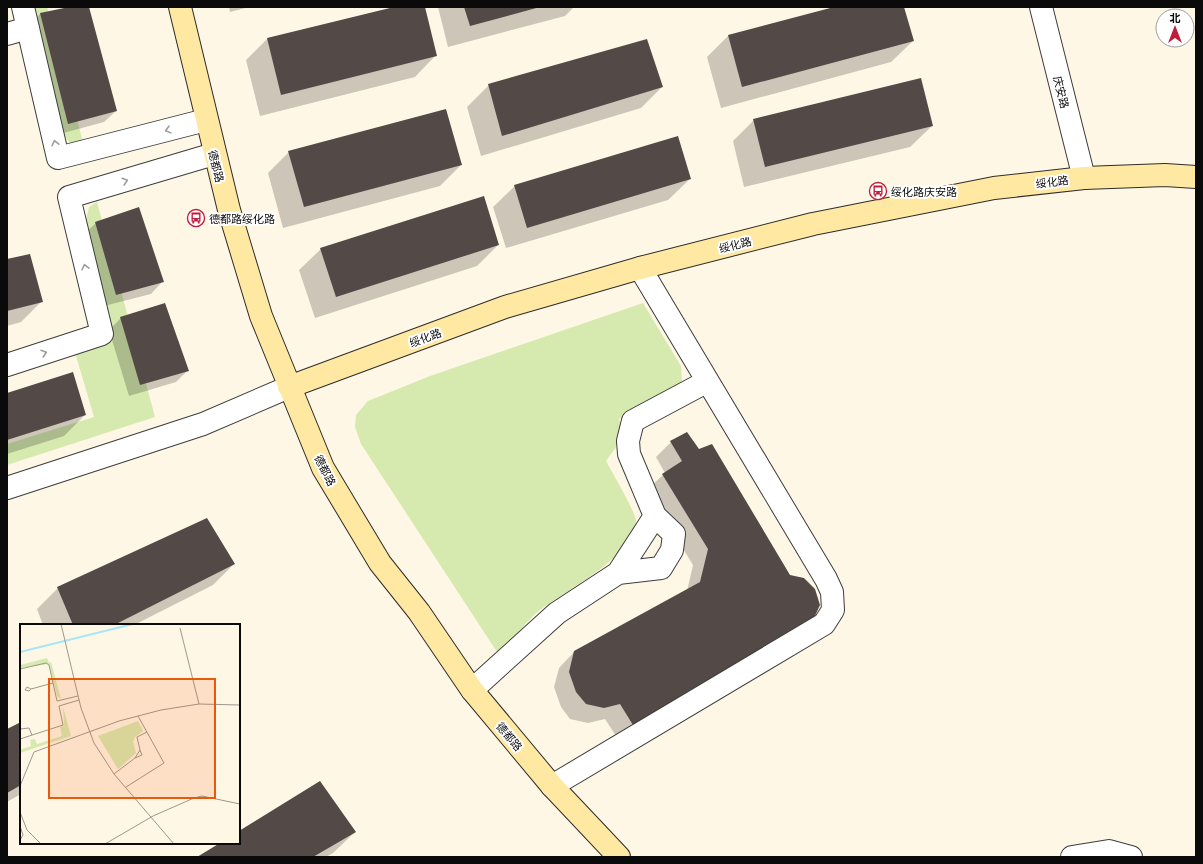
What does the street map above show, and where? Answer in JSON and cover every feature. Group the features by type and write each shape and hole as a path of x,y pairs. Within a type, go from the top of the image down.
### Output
{"street":[{"path":"23,7 58,158 206,120"},
{"name":"德都路","path":"180,7 214,154 261,316 323,468 380,563 419,612 472,690 552,786 619,857"},
{"name":"庆安路","path":"1041,7 1084,178"},
{"path":"7,34 28,28"},
{"path":"7,365 102,334 69,197 214,154"},
{"name":"绥化路","path":"289,387 505,307 640,268 813,224 994,188 1084,178 1165,175 1196,177"},
{"path":"552,786 824,624 833,610 832,592 826,578 706,382 640,268"},
{"path":"618,573 661,568 672,550 674,534 656,516 629,454 628,441 633,421 706,382"},
{"path":"7,488 202,424 289,387"},
{"path":"472,690 557,612 618,573 656,516"},
{"path":"1072,857 1109,851 1131,857"}],"green space":[{"path":"27,7 47,7 84,146 70,143 55,124"},
{"path":"97,202 155,417 7,465 7,444 94,417 74,349 108,336 84,228 89,207"},
{"path":"643,303 681,366 682,381 675,388 619,419 621,425 621,436 617,446 606,461 635,516 636,521 632,535 623,548 610,561 594,574 533,616 499,655 361,444 355,427 356,415 368,401 430,376"}],"building":[{"path":"69,7 89,7 117,111 68,124 40,13"},
{"path":"394,7 425,7 437,56 281,95 267,38"},
{"path":"464,7 540,7 470,26"},
{"path":"834,7 904,7 914,41 742,87 728,35"},
{"path":"647,39 663,87 502,136 488,84"},
{"path":"921,78 933,126 765,167 753,119"},
{"path":"446,109 462,165 304,207 288,151"},
{"path":"678,136 691,179 527,228 514,185"},
{"path":"484,196 499,245 336,297 320,248"},
{"path":"139,207 164,282 116,295 95,222"},
{"path":"30,254 43,302 7,311 7,259"},
{"path":"165,303 189,371 140,385 120,317"},
{"path":"73,372 86,415 7,440 7,393"},
{"path":"687,432 699,449 712,444 790,575 804,578 815,589 820,605 814,618 633,725 620,704 604,708 586,704 576,692 569,672 574,651 700,582 708,549 662,474 682,461 670,441"},
{"path":"207,518 235,564 116,624 73,624 57,587"},
{"path":"20,722 20,786 7,793 7,729"},
{"path":"320,781 356,832 313,857 197,857 218,844 240,844 240,830"}],"place":[{"name":"绥化路庆安路","path":"878,191"},
{"name":"德都路绥化路","path":"196,218"}]}
